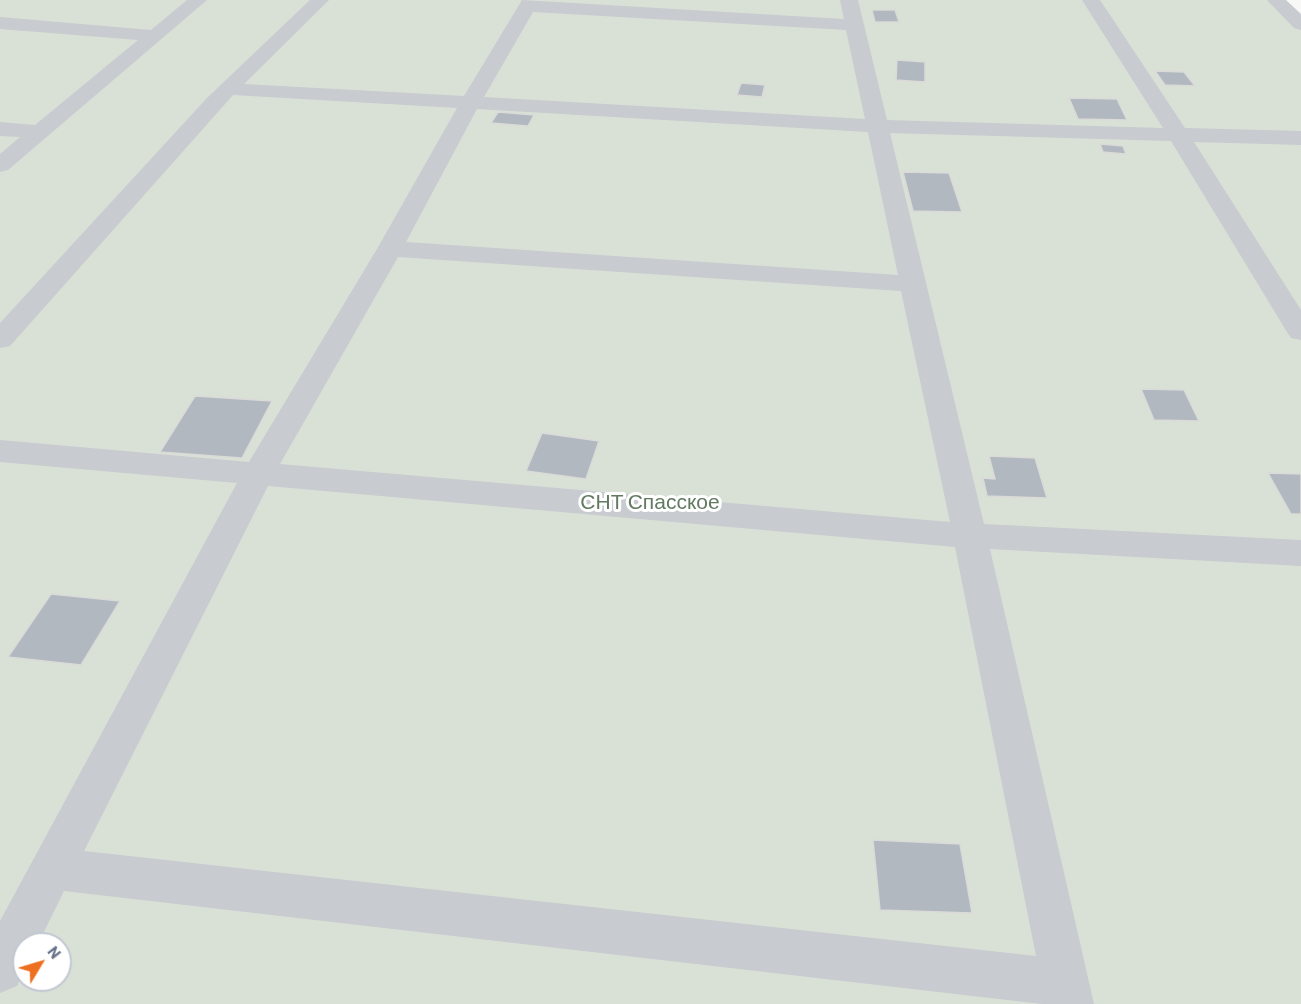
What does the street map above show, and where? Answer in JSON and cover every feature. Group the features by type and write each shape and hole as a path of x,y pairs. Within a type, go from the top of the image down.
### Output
{"street":[{"path":"0,165 198,0"},
{"path":"0,340 228,89 320,0"},
{"path":"1091,0 1178,134 1301,332"},
{"path":"1276,0 1301,24"},
{"path":"0,969 257,476 530,3 852,13 970,536 1068,994 54,869"},
{"path":"0,23 155,36"},
{"path":"228,89 878,126 1301,138"},
{"path":"0,129 39,132"},
{"path":"390,249 912,284"},
{"path":"0,452 970,536 1301,553"}],"green space":[{"name":"СНТ Спасское","path":"0,0 1280,0 1301,19 1301,1004 0,1004"}],"building":[{"path":"872,10 895,10 899,22 875,22"},
{"path":"897,60 925,62 925,82 896,80"},
{"path":"1155,71 1184,72 1195,86 1165,85"},
{"path":"741,83 765,85 762,97 737,95"},
{"path":"1069,98 1117,99 1127,120 1078,119"},
{"path":"498,112 534,115 528,126 491,123"},
{"path":"1100,144 1123,146 1126,154 1103,152"},
{"path":"903,172 949,173 962,212 913,211"},
{"path":"1141,389 1184,390 1199,421 1154,420"},
{"path":"195,396 272,401 242,458 160,452"},
{"path":"542,433 599,441 586,479 526,471"},
{"path":"989,456 1035,458 1047,498 987,496 983,478 995,479"},
{"path":"1268,473 1301,474 1301,514 1291,514"},
{"path":"51,594 120,601 81,665 8,657"},
{"path":"873,840 960,844 972,913 880,910"}]}
